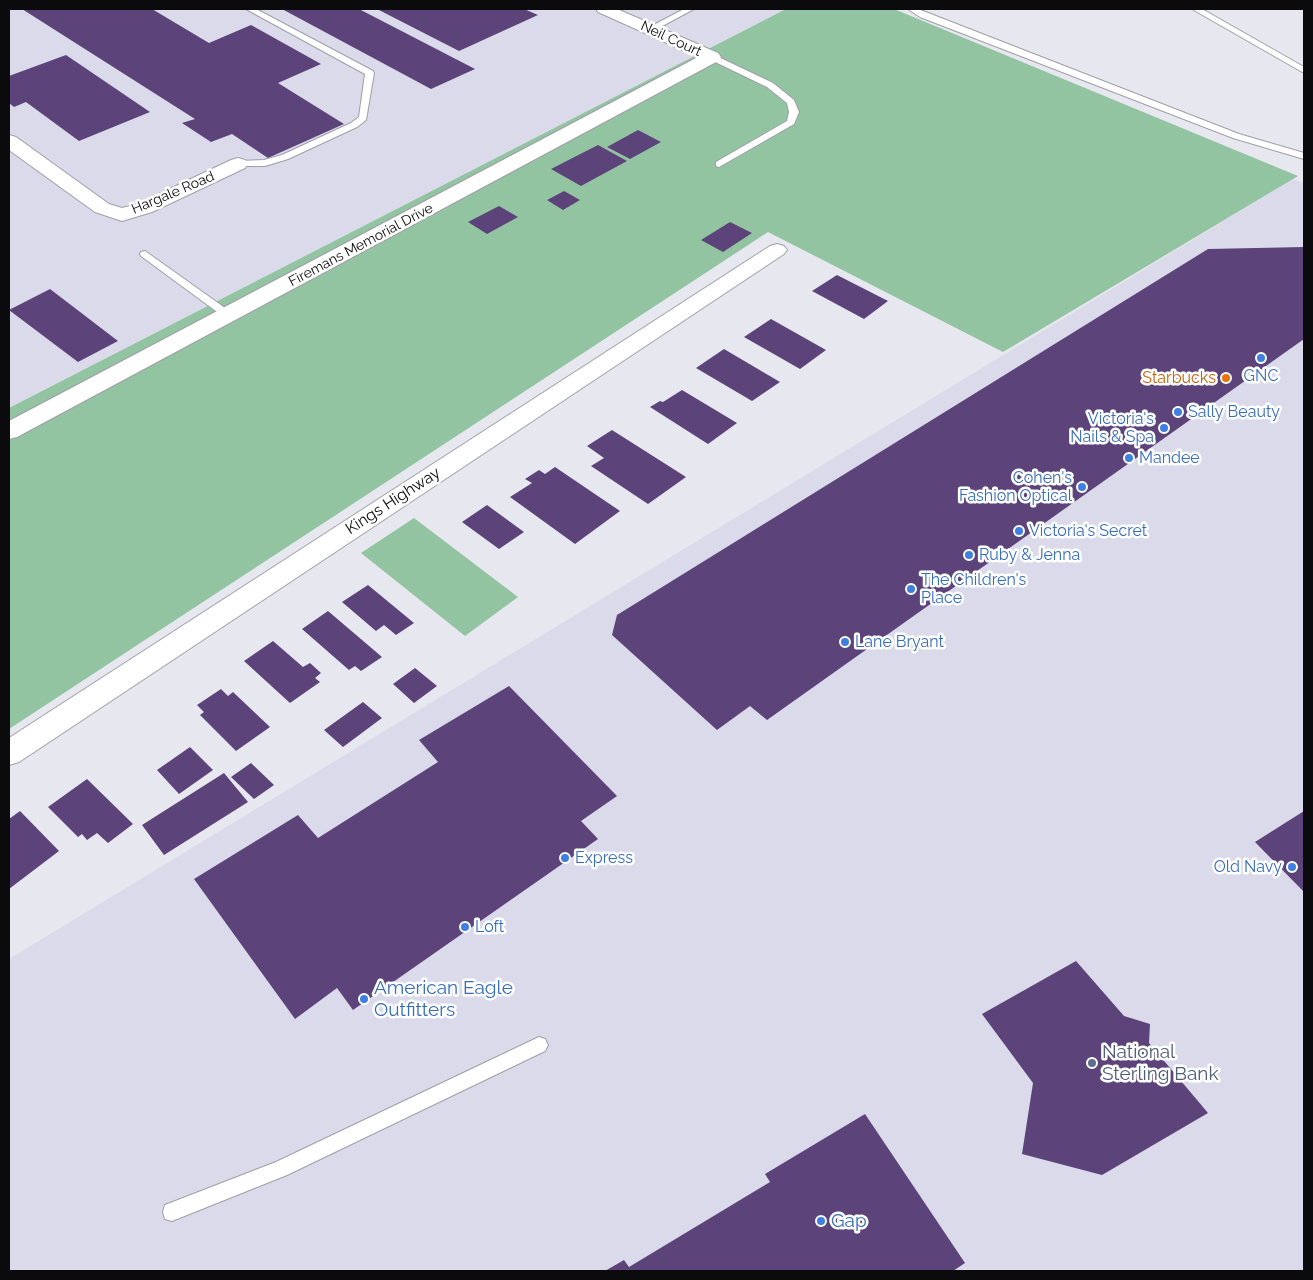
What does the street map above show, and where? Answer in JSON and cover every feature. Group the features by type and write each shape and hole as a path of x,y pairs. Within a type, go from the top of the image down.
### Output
{"street":[{"name":"Neil Court","path":"604,9 712,58"},
{"name":"Firemans Memorial Drive","path":"9,431 712,58"},
{"name":"Hargale Road","path":"9,141 102,208 122,215 145,208 238,164"},
{"name":"Kings Highway","path":"9,753 777,250"}],"lane":[{"path":"238,164 265,163 285,158 354,125 363,118 370,73 250,9"},
{"path":"650,29 690,9"},
{"path":"912,9 923,15 1236,136 1304,156"},
{"path":"1196,9 1304,70"},
{"path":"712,58 770,85 790,102 794,112 791,122 719,164"},
{"path":"145,254 228,315"},
{"path":"172,1212 281,1169 538,1045"}],"shaded area":[{"path":"9,9 786,9 9,408"},
{"path":"1293,179 1304,183 1304,1271 9,1271 9,959"}],"green space":[{"path":"786,9 894,9 1298,176 1003,352 768,232 9,729 9,408"},
{"path":"414,518 518,597 465,636 361,553"}],"building":[{"path":"22,9 152,9 209,43 251,25 321,64 278,83 344,124 268,158 232,134 211,142 182,123 195,119"},
{"path":"282,9 359,9 475,69 431,89"},
{"path":"377,9 524,9 538,15 459,51"},
{"path":"66,55 150,112 79,141 26,102 14,107 9,103 9,76"},
{"path":"638,130 661,142 630,159 607,147"},
{"path":"598,145 627,161 581,186 551,169"},
{"path":"564,191 580,200 563,210 547,200"},
{"path":"499,206 518,217 487,234 468,222"},
{"path":"730,222 752,233 723,252 701,240"},
{"path":"1304,247 1304,339 767,720 750,706 717,730 612,635 617,615 1208,249"},
{"path":"837,275 888,301 864,319 812,291"},
{"path":"50,289 118,341 78,362 9,310"},
{"path":"771,319 826,350 800,369 744,337"},
{"path":"724,349 780,382 752,401 696,368"},
{"path":"682,390 737,423 708,444 650,407 660,401 663,402"},
{"path":"612,430 686,477 648,504 591,466 604,458 587,446"},
{"path":"555,467 620,511 575,544 510,497 532,483 525,479 539,470 545,474"},
{"path":"487,505 524,532 499,549 462,522"},
{"path":"368,585 414,623 396,635 384,625 376,631 342,602"},
{"path":"328,611 382,657 361,671 355,666 349,670 302,629"},
{"path":"273,641 303,667 310,663 321,673 315,678 320,682 290,703 244,661"},
{"path":"415,668 437,686 414,703 393,684"},
{"path":"509,686 617,796 581,821 598,839 353,1010 337,988 295,1019 194,879 298,815 318,838 438,762 419,740"},
{"path":"221,689 228,696 233,692 270,727 236,751 200,715 204,712 197,705"},
{"path":"363,702 382,718 343,747 324,730"},
{"path":"190,747 213,770 179,794 157,770"},
{"path":"251,763 274,785 254,799 231,777"},
{"path":"224,773 248,802 164,855 142,825"},
{"path":"87,779 133,824 108,843 97,833 87,840 82,834 78,837 48,807"},
{"path":"20,811 59,851 9,889 9,819"},
{"name":"Old Navy","path":"1304,811 1304,892 1255,842"},
{"name":"National Sterling Bank","path":"1076,961 1124,1016 1150,1024 1149,1043 1208,1113 1102,1175 1022,1154 1033,1083 982,1014"},
{"name":"Gap","path":"865,1114 965,1263 953,1271 605,1271 624,1260 629,1267 770,1182 765,1174"}],"place":[{"name":"GNC","path":"1261,358"},
{"name":"Starbucks","path":"1226,378"},
{"name":"Sally Beauty","path":"1178,412"},
{"name":"Victoria's Nails & Spa","path":"1164,428"},
{"name":"Mandee","path":"1129,458"},
{"name":"Cohen's Fashion Optical","path":"1082,487"},
{"name":"Victoria's Secret","path":"1019,531"},
{"name":"Ruby & Jenna","path":"969,555"},
{"name":"The Children's Place","path":"911,589"},
{"name":"Lane Bryant","path":"845,642"},
{"name":"Express","path":"565,858"},
{"name":"Old Navy","path":"1292,867"},
{"name":"Loft","path":"465,927"},
{"name":"American Eagle Outfitters","path":"364,999"},
{"name":"National Sterling Bank","path":"1092,1063"},
{"name":"Gap","path":"821,1221"}]}
